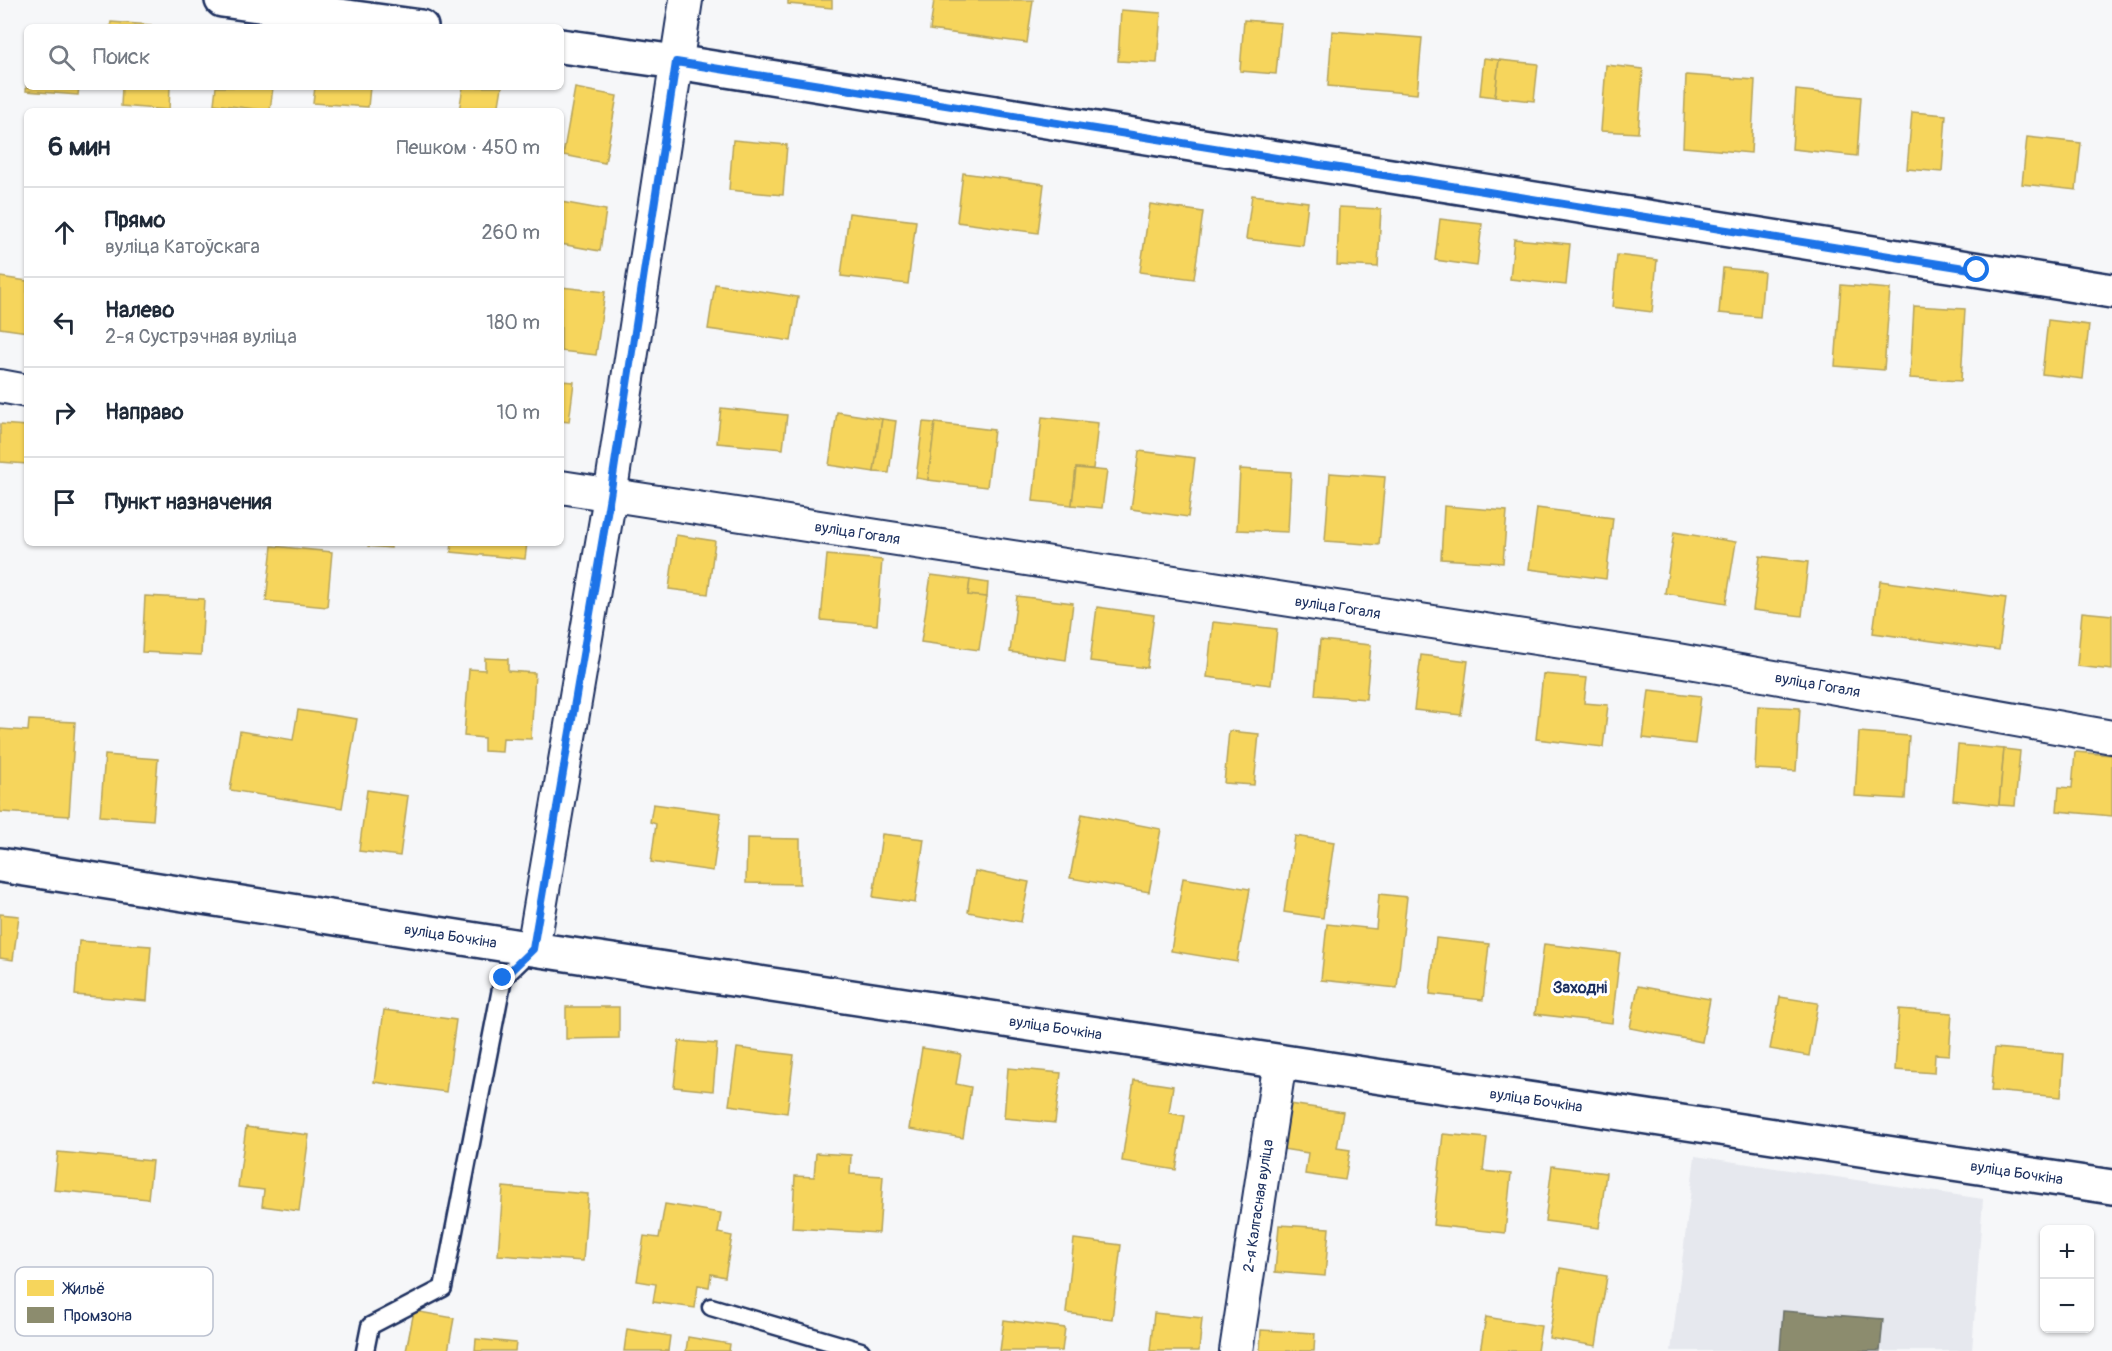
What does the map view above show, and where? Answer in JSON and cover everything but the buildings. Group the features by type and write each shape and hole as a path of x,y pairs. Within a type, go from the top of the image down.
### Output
{"main road":[{"path":"222,0 399,24"},
{"path":"564,46 676,62 2112,291"},
{"name":"вуліца Бочкіна","path":"0,865 533,949 2112,1187"}],"street":[{"path":"533,949 610,496 686,0"},
{"path":"0,386 24,390"},
{"name":"вуліца Гогаля","path":"564,488 1678,660 2112,737"},
{"name":"2-я Калгасная вуліца","path":"1236,1351 1280,1062"}],"lane":[{"path":"365,1351 370,1326 443,1288 503,978 533,949"},
{"path":"711,1307 861,1351"}],"shaded area":[{"path":"1695,1156 1983,1199 1972,1351 1671,1351"}],"district":[{"name":"Заходні","path":"1580,988"}],"route":[{"path":"503,978 533,949 610,496 676,62 1977,270"}]}
